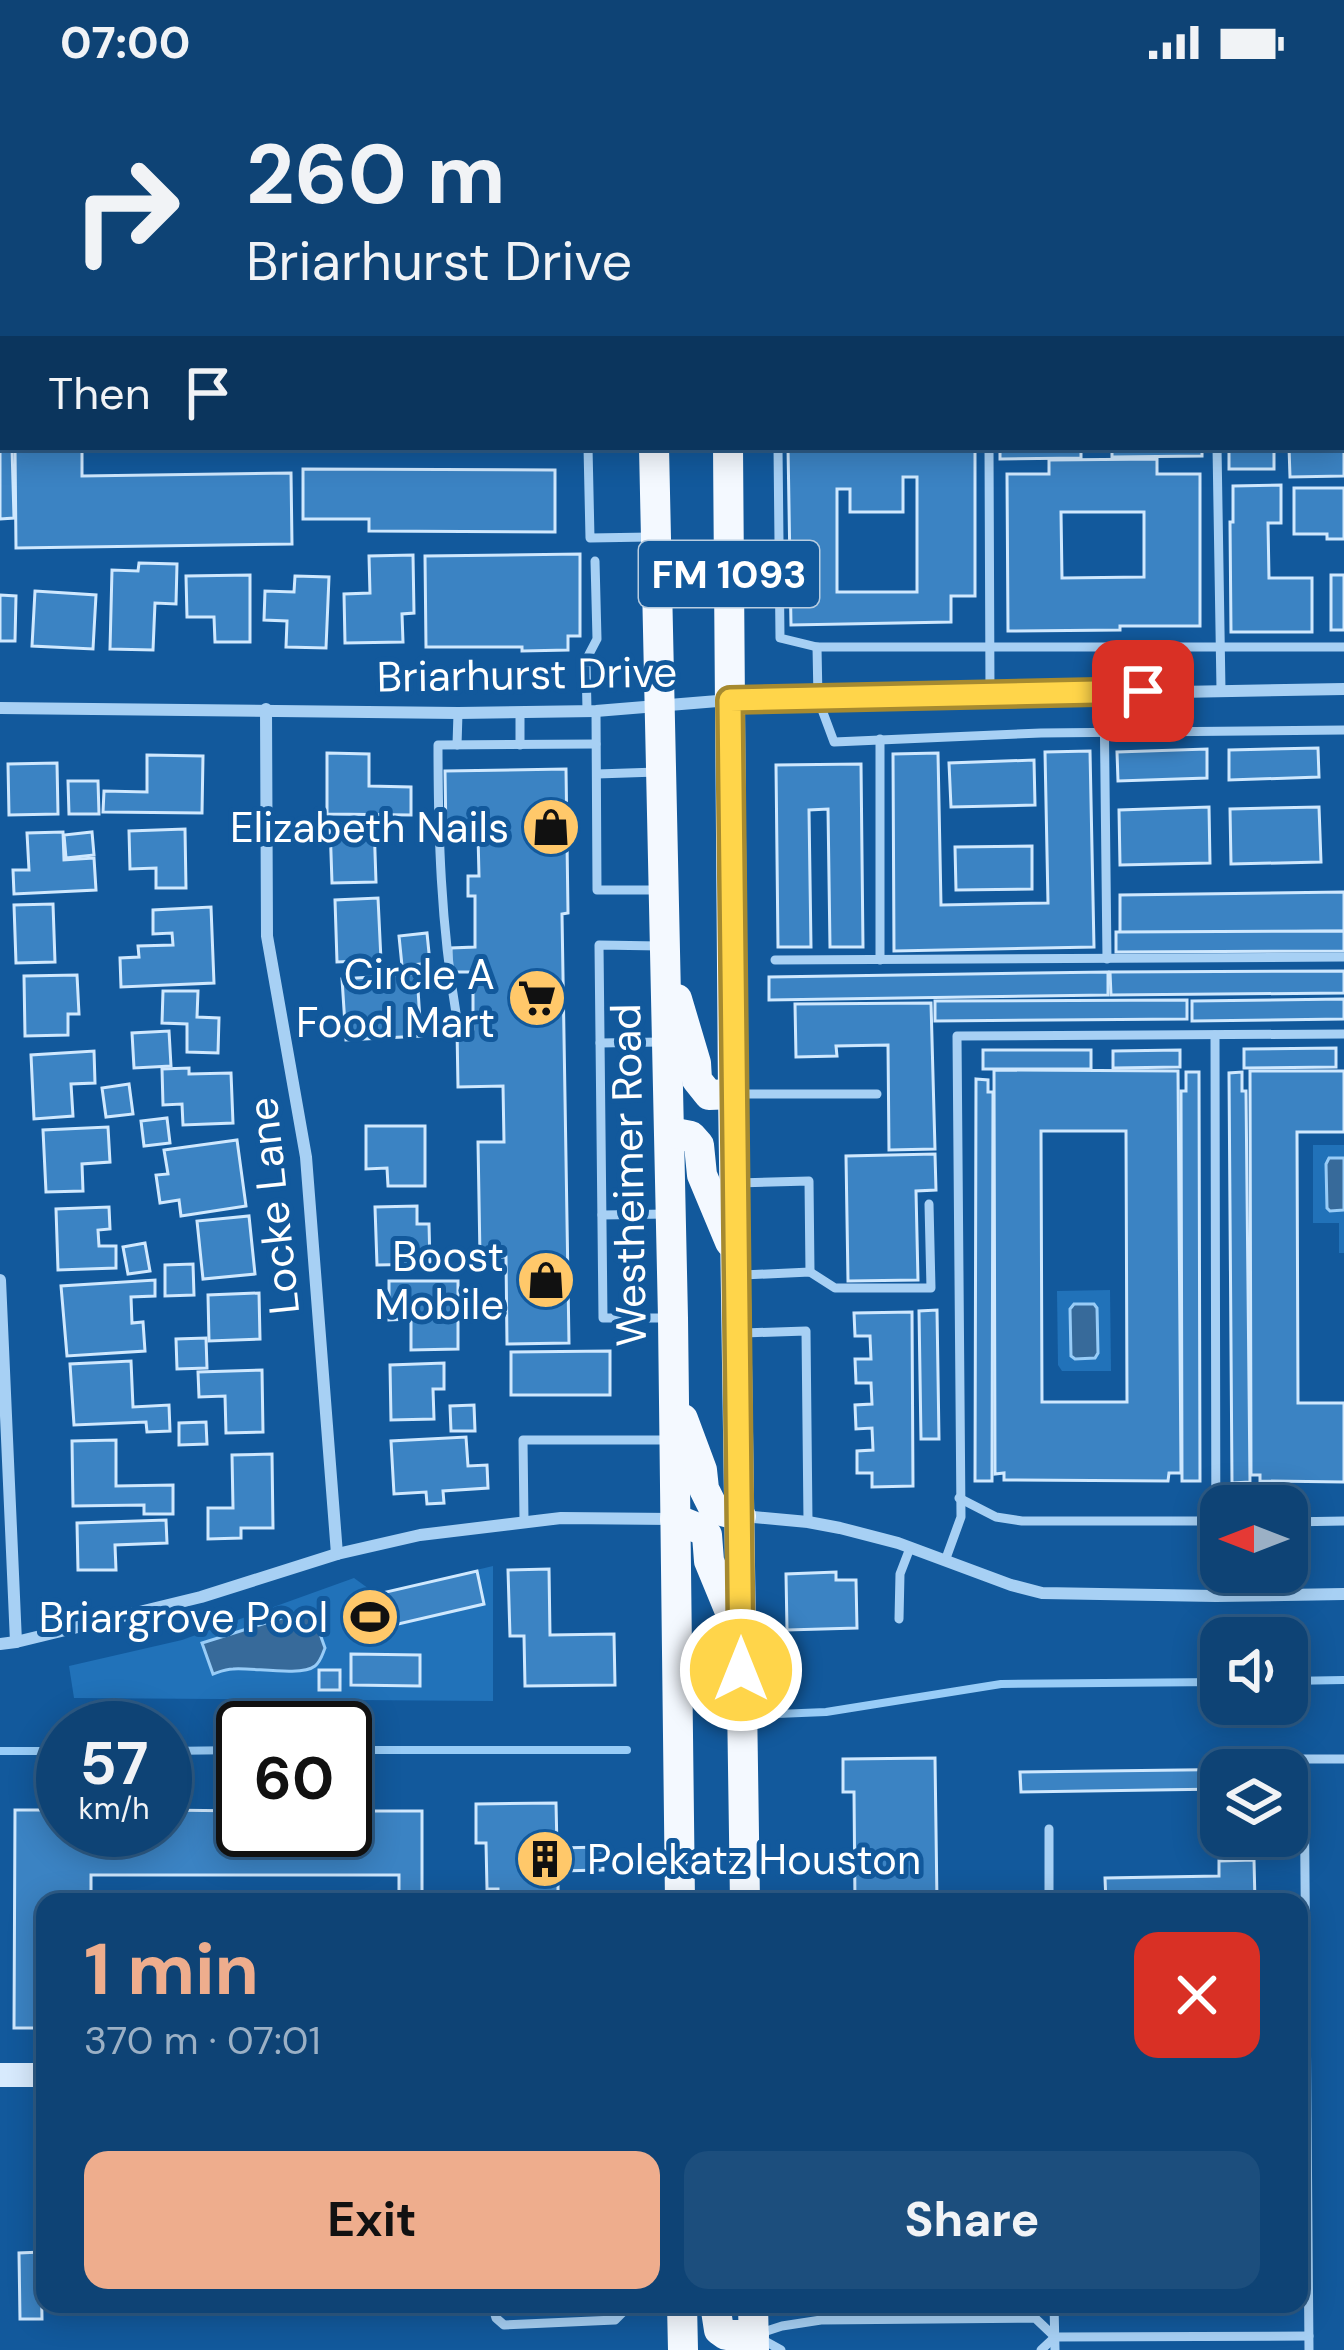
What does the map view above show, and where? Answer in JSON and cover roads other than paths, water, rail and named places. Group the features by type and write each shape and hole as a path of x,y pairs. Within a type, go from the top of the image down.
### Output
{"main road":[{"name":"Westheimer Road","path":"654,450 675,1397 680,1893"},
{"name":"FM 1093","path":"728,450 745,1893"},
{"path":"665,952 697,1080 709,1095 734,1094"},
{"path":"670,1132 691,1136 699,1145 702,1175 737,1267"},
{"path":"675,1397 702,1470 708,1501 714,1509 741,1516"},
{"path":"675,1519 706,1535 710,1561 741,1640"},
{"path":"682,2313 683,2350"},
{"path":"716,2313 718,2330 726,2335 760,2335"}],"street":[{"name":"Briarhurst Drive","path":"0,708 458,713 591,711 730,700 1344,689"},
{"name":"Locke Lane","path":"266,710 267,936 306,1156 337,1554"},
{"path":"0,1280 16,1642"},
{"path":"741,1516 808,1522 910,1548 1042,1593 1344,1594"},
{"path":"0,1644 201,1597 337,1554 420,1535 560,1518 675,1519"},
{"path":"0,2075 36,2075"}],"lane":[{"path":"588,450 590,538 656,537"},
{"path":"778,450 780,638 817,647 1344,647"},
{"path":"988,450 990,693"},
{"path":"1217,450 1221,690"},
{"path":"595,561 597,639 586,661 596,745 597,890 664,890"},
{"path":"817,647 818,699 834,742 1344,730"},
{"path":"1104,692 1107,959"},
{"path":"520,712 520,745"},
{"path":"457,745 458,713"},
{"path":"880,740 880,960"},
{"path":"457,1013 446,957 438,745 596,745"},
{"path":"597,774 661,772"},
{"path":"665,952 599,945 603,1318 673,1318"},
{"path":"775,961 1344,957"},
{"path":"944,1561 961,1517 957,1036 1344,1034"},
{"path":"1215,1035 1219,1485"},
{"path":"599,1043 668,1042"},
{"path":"734,1094 877,1094"},
{"path":"736,1183 808,1181 810,1272"},
{"path":"737,1267 810,1272 835,1288 931,1288 929,1204"},
{"path":"602,1214 671,1214"},
{"path":"739,1333 806,1331 808,1522"},
{"path":"524,1521 523,1440 675,1440"},
{"path":"959,1498 995,1517 1022,1521 1200,1521"},
{"path":"1308,1522 1344,1522"},
{"path":"899,1619 900,1574 910,1548"},
{"path":"1305,1893 1304,1759 1344,1759"},
{"path":"1048,1829 1049,1893"},
{"path":"1308,2221 1309,2350"},
{"path":"495,2313 504,2325 615,2320 621,2313"},
{"path":"1054,2313 1055,2350"},
{"path":"760,2335 821,2320 1035,2318 1055,2337"},
{"path":"1041,2350 1055,2337 1309,2336"}],"waterway":[{"path":"1308,1681 1344,1680"},
{"path":"777,1714 826,1712 1001,1684 1200,1682"},
{"path":"192,1751 216,1750"},
{"path":"372,1750 627,1750"},
{"path":"0,1751 36,1751"}],"place":[{"name":"Elizabeth Nails","path":"551,827"},
{"name":"Circle A Food Mart","path":"537,998"},
{"name":"Boost Mobile","path":"546,1280"},
{"name":"Briargrove Pool","path":"370,1617"},
{"name":"Polekatz Houston","path":"545,1859"}]}
